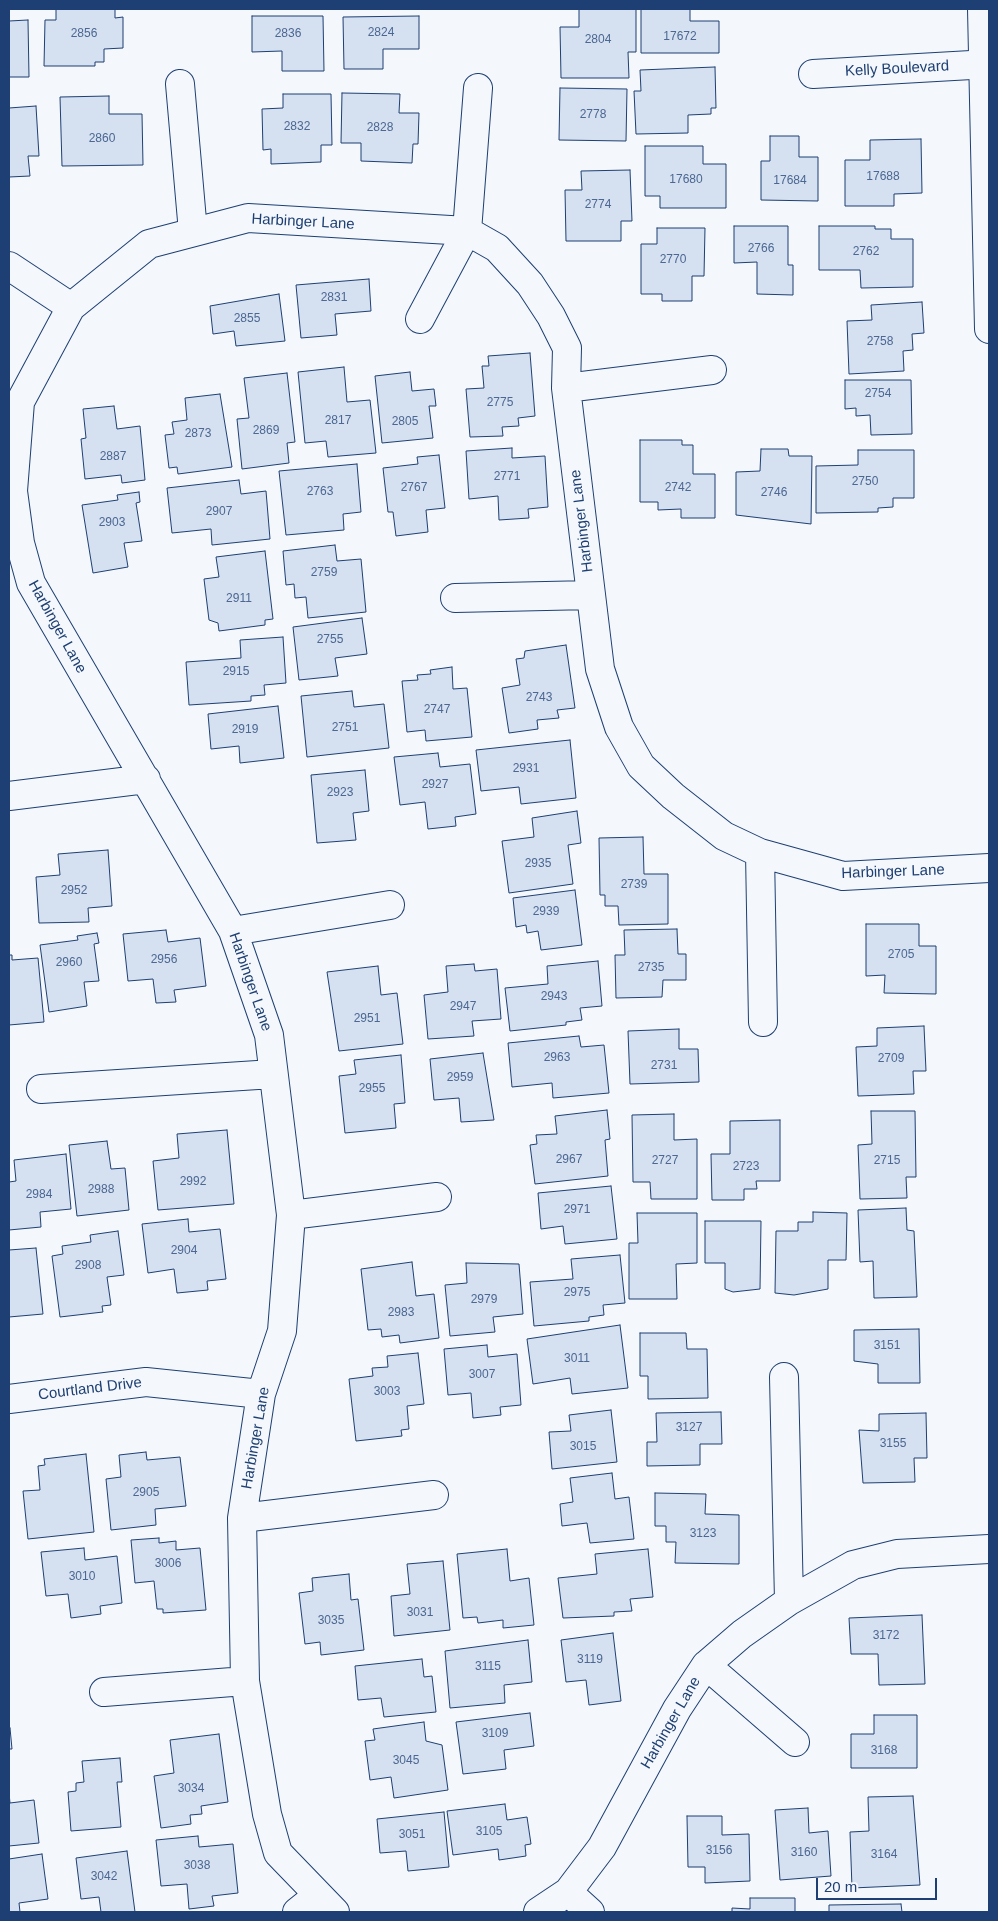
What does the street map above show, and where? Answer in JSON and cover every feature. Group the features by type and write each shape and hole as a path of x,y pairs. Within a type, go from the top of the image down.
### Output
{"street":[{"path":"982,9 986,64 989,329"},
{"name":"Kelly Boulevard","path":"813,74 986,64"},
{"path":"180,84 193,232"},
{"path":"420,319 467,231 478,88"},
{"name":"Harbinger Lane","path":"317,1907 278,1853 267,1814 245,1681 242,1518 261,1394 282,1330 291,1215 269,1035 233,931 30,583 20,543 11,491 20,402 71,308 149,244 248,218 467,231 497,248 530,284 551,316 567,348 566,388 600,669 619,727 641,766 673,796 724,836 760,853 843,876 989,868"},
{"path":"9,266 71,308"},
{"path":"566,388 712,370"},
{"path":"455,598 591,595"},
{"path":"9,796 146,779"},
{"path":"760,853 764,1022"},
{"path":"233,931 390,905"},
{"path":"41,1089 274,1074"},
{"path":"291,1215 437,1197"},
{"path":"784,1377 789,1601"},
{"name":"Courtland Drive","path":"9,1399 146,1382 261,1394"},
{"path":"242,1518 434,1495"},
{"name":"Harbinger Lane","path":"538,1912 568,1892 602,1847 677,1709 706,1665 742,1634 789,1601 853,1565 897,1554 989,1550"},
{"path":"706,1665 795,1742"},
{"path":"104,1692 245,1681"},
{"path":"568,1892 590,1912"}],"building":[{"path":"56,9 115,9 115,18 123,17 123,48 104,49 104,62 95,62 95,66 44,66 45,20 56,20"},
{"path":"579,9 636,9 636,52 628,52 629,78 561,78 560,27 579,27"},
{"path":"641,9 690,9 690,21 719,21 719,53 641,53"},
{"path":"252,16 323,16 324,71 282,71 282,51 252,52"},
{"path":"419,16 419,49 383,49 383,69 344,69 343,17"},
{"path":"28,20 29,77 9,77 9,21"},
{"path":"715,67 716,108 711,108 711,114 688,115 688,133 636,134 634,91 641,91 640,70"},
{"path":"560,88 627,89 626,141 559,140"},
{"path":"342,93 400,94 399,113 419,113 418,144 413,144 412,163 361,161 361,143 341,143"},
{"path":"283,94 331,94 332,145 321,145 321,162 271,164 271,149 263,150 262,109 283,108"},
{"path":"109,96 109,114 142,114 143,165 62,166 60,97"},
{"path":"36,106 39,156 28,156 30,176 9,177 9,108"},
{"path":"770,136 799,136 799,157 818,157 818,201 761,200 761,161 770,161"},
{"path":"921,139 922,193 894,194 894,206 845,206 845,160 870,160 870,140"},
{"path":"645,146 703,146 703,164 726,164 726,208 660,208 660,196 645,196"},
{"path":"630,170 632,221 621,221 621,241 566,241 565,190 582,190 581,171"},
{"path":"734,226 788,226 788,265 793,265 793,295 757,294 757,262 734,263"},
{"path":"819,226 875,226 875,229 891,229 891,239 913,239 913,287 861,288 860,270 819,270"},
{"path":"657,228 705,228 704,276 692,276 692,301 662,301 662,294 641,294 641,244 657,244"},
{"path":"369,279 371,311 335,314 337,335 301,338 296,285"},
{"path":"279,294 285,341 236,346 234,331 213,334 210,306"},
{"path":"922,302 924,333 912,334 913,350 903,351 904,371 849,374 847,321 872,320 871,305"},
{"path":"530,353 535,416 518,418 519,426 502,427 503,436 470,437 466,389 484,388 482,366 489,366 488,356"},
{"path":"344,367 347,402 370,400 376,453 328,457 326,441 305,443 298,372"},
{"path":"410,372 412,391 434,389 436,406 429,406 433,438 382,443 375,376"},
{"path":"287,373 295,442 287,443 289,463 242,469 237,419 249,418 244,378"},
{"path":"845,380 911,380 912,434 871,435 870,415 856,416 856,408 845,409"},
{"path":"220,394 232,467 178,474 177,467 169,468 165,435 174,434 172,422 187,420 185,398"},
{"path":"114,406 117,429 140,426 145,480 122,483 121,475 85,479 81,439 86,438 83,409"},
{"path":"640,440 682,440 682,445 693,445 693,474 715,474 715,518 681,518 681,509 658,510 658,502 640,502"},
{"path":"512,448 512,458 545,456 548,507 528,509 529,518 499,520 498,496 469,499 466,451"},
{"path":"761,449 788,449 789,456 812,456 811,524 736,515 736,472 760,471"},
{"path":"858,450 914,450 914,498 893,498 893,507 878,508 878,512 816,513 816,466 858,465"},
{"path":"439,455 445,508 426,510 428,532 396,536 393,512 388,512 383,468 418,464 417,457"},
{"path":"357,464 361,512 343,514 344,530 286,535 279,471"},
{"path":"239,480 241,494 266,491 270,539 212,545 211,529 172,533 167,488"},
{"path":"139,492 140,502 136,503 142,541 124,543 128,567 93,573 82,505 118,500 117,495"},
{"path":"335,545 337,561 361,559 366,612 308,618 306,597 295,598 294,584 286,585 283,551"},
{"path":"265,551 273,619 265,620 265,625 219,631 218,623 209,620 204,579 219,577 216,557"},
{"path":"362,618 367,654 335,658 338,676 299,680 293,627"},
{"path":"283,637 286,683 264,685 265,695 251,696 251,701 189,705 186,662 241,658 240,640"},
{"path":"566,645 575,708 557,710 559,718 537,720 538,729 509,733 502,688 520,685 516,659 524,658 525,651"},
{"path":"452,667 453,689 467,688 472,737 426,741 425,730 407,732 402,681 418,680 417,675 431,674 430,670"},
{"path":"352,691 354,707 384,704 389,748 307,757 301,696"},
{"path":"278,706 284,758 240,763 239,746 211,749 208,714"},
{"path":"570,740 576,798 521,804 519,787 481,791 476,750"},
{"path":"438,753 440,767 470,764 476,814 455,817 456,826 428,829 425,802 400,805 394,757"},
{"path":"365,770 369,811 353,813 356,840 317,843 311,775"},
{"path":"577,811 581,843 568,845 573,884 509,893 502,841 534,837 532,818"},
{"path":"643,837 644,874 668,874 668,924 619,925 618,906 605,906 605,895 600,895 599,838"},
{"path":"108,850 112,906 88,908 89,922 39,923 36,877 60,875 58,854"},
{"path":"575,890 582,945 541,950 538,931 527,933 526,925 516,927 513,898"},
{"path":"866,924 919,924 919,946 936,946 936,994 884,993 885,975 866,976"},
{"path":"677,929 678,954 686,954 686,980 663,980 662,997 616,998 615,955 625,955 624,930"},
{"path":"166,930 168,942 200,938 206,986 174,990 176,1002 156,1003 153,979 128,981 123,934"},
{"path":"97,933 99,943 94,944 99,981 84,982 87,1006 49,1012 40,945 78,940 77,936"},
{"path":"9,955 12,955 12,960 38,958 44,1022 9,1025"},
{"path":"598,961 602,1006 580,1008 582,1020 566,1022 566,1025 510,1031 505,988 548,984 547,966"},
{"path":"474,964 475,971 497,969 501,1019 472,1021 474,1036 428,1039 424,995 448,992 446,966"},
{"path":"378,966 381,995 397,993 403,1044 339,1051 327,972"},
{"path":"924,1026 926,1071 913,1071 914,1094 858,1096 856,1047 877,1046 877,1028"},
{"path":"679,1029 679,1049 698,1049 699,1082 630,1084 628,1031"},
{"path":"579,1036 581,1047 604,1045 609,1093 553,1098 552,1083 512,1087 508,1043"},
{"path":"483,1053 494,1120 461,1122 459,1098 434,1100 430,1059"},
{"path":"401,1055 405,1103 394,1104 396,1128 345,1133 339,1076 356,1074 354,1060"},
{"path":"607,1110 610,1139 605,1140 608,1176 535,1184 530,1145 537,1144 536,1135 557,1134 555,1116"},
{"path":"871,1111 915,1111 916,1177 906,1177 907,1198 860,1199 858,1145 872,1144"},
{"path":"674,1114 674,1140 697,1139 697,1199 651,1199 650,1182 633,1182 632,1115"},
{"path":"780,1120 780,1181 756,1181 757,1189 744,1189 744,1200 712,1200 711,1154 730,1154 730,1121"},
{"path":"227,1130 234,1204 158,1210 153,1161 179,1158 177,1134"},
{"path":"107,1141 111,1169 125,1168 129,1210 77,1216 69,1145"},
{"path":"66,1154 71,1209 40,1212 41,1227 9,1230 9,1182 16,1181 14,1160"},
{"path":"611,1186 617,1239 565,1244 563,1226 541,1229 538,1193"},
{"path":"906,1208 907,1230 914,1231 917,1297 874,1298 873,1261 860,1262 858,1210"},
{"path":"813,1212 847,1213 846,1260 828,1260 828,1289 794,1295 775,1293 776,1231 798,1231 798,1222 813,1222"},
{"path":"637,1213 697,1213 697,1263 676,1264 677,1299 629,1299 629,1243 638,1243"},
{"path":"188,1219 189,1232 220,1229 226,1279 207,1281 208,1290 177,1293 174,1269 148,1273 142,1224"},
{"path":"705,1221 761,1221 760,1289 733,1292 725,1289 725,1263 705,1263"},
{"path":"118,1231 124,1275 107,1277 111,1305 102,1306 103,1312 60,1317 52,1256 63,1254 62,1246 91,1242 90,1235"},
{"path":"36,1248 43,1314 9,1317 9,1250"},
{"path":"620,1255 625,1303 603,1305 604,1315 589,1317 589,1321 534,1326 530,1282 573,1279 571,1259"},
{"path":"412,1262 416,1296 434,1294 439,1338 400,1343 399,1335 382,1337 381,1329 368,1330 361,1269"},
{"path":"466,1263 519,1264 523,1314 493,1317 495,1332 450,1336 445,1285 467,1283"},
{"path":"620,1325 628,1388 572,1394 570,1378 533,1384 527,1339"},
{"path":"919,1329 920,1383 878,1383 878,1364 854,1361 854,1330"},
{"path":"640,1333 686,1333 687,1349 707,1349 708,1398 648,1399 648,1376 640,1376"},
{"path":"487,1345 488,1357 517,1354 521,1405 500,1407 501,1415 473,1418 471,1393 448,1395 444,1349"},
{"path":"418,1353 424,1404 407,1406 409,1429 401,1430 402,1436 356,1441 349,1379 373,1376 372,1368 388,1367 387,1356"},
{"path":"611,1410 617,1462 552,1469 549,1432 571,1431 569,1415"},
{"path":"721,1412 722,1444 700,1444 700,1465 647,1466 647,1442 657,1442 656,1413"},
{"path":"926,1413 927,1458 914,1458 915,1482 863,1483 859,1430 879,1431 879,1414"},
{"path":"146,1452 147,1460 180,1457 186,1506 155,1509 156,1525 111,1530 106,1479 121,1477 119,1455"},
{"path":"86,1454 94,1532 28,1539 23,1491 40,1490 38,1466 45,1465 44,1459"},
{"path":"612,1473 615,1499 629,1497 634,1539 590,1543 587,1523 562,1526 560,1504 573,1502 570,1478"},
{"path":"655,1493 706,1494 705,1514 739,1515 739,1564 675,1563 676,1542 666,1542 666,1526 655,1526"},
{"path":"159,1538 159,1543 176,1541 176,1550 200,1548 206,1610 163,1613 163,1609 157,1609 154,1581 135,1583 131,1540"},
{"path":"84,1548 85,1560 117,1556 122,1603 100,1606 101,1614 71,1618 68,1594 46,1596 41,1552"},
{"path":"507,1549 510,1581 529,1578 534,1625 503,1628 503,1620 478,1623 477,1617 463,1618 457,1554"},
{"path":"648,1549 653,1597 630,1599 632,1611 614,1612 614,1616 563,1618 558,1578 597,1574 595,1554"},
{"path":"443,1561 450,1630 394,1636 391,1596 410,1594 407,1564"},
{"path":"349,1574 351,1600 358,1599 364,1650 321,1655 320,1642 305,1644 299,1593 313,1591 312,1578"},
{"path":"922,1615 925,1684 879,1685 878,1654 851,1654 849,1618"},
{"path":"613,1633 621,1701 589,1705 586,1680 566,1682 561,1640"},
{"path":"528,1640 532,1682 504,1685 505,1703 450,1708 445,1651"},
{"path":"422,1659 424,1677 432,1676 436,1712 384,1717 381,1698 358,1700 355,1666"},
{"path":"530,1713 534,1746 504,1750 506,1769 463,1774 456,1722"},
{"path":"874,1715 917,1715 917,1768 851,1768 851,1734 874,1734"},
{"path":"424,1722 426,1741 442,1745 448,1790 394,1798 391,1777 370,1780 365,1741 375,1740 373,1729"},
{"path":"10,1728 12,1749 9,1749"},
{"path":"219,1734 228,1802 201,1806 202,1814 190,1815 191,1824 161,1828 154,1776 174,1773 170,1740"},
{"path":"120,1758 122,1782 117,1782 121,1827 71,1831 68,1792 76,1791 76,1783 84,1782 82,1761"},
{"path":"9,1793 10,1803 34,1800 39,1843 9,1846"},
{"path":"913,1796 920,1885 852,1888 850,1832 869,1831 868,1797"},
{"path":"505,1804 507,1820 527,1817 531,1844 525,1845 526,1856 499,1860 498,1849 453,1855 447,1811"},
{"path":"808,1808 809,1833 828,1831 831,1876 780,1880 775,1810"},
{"path":"444,1812 449,1867 408,1871 406,1851 380,1853 377,1819"},
{"path":"687,1816 722,1816 722,1835 749,1834 750,1881 705,1883 705,1867 688,1867"},
{"path":"198,1836 199,1847 233,1844 238,1893 212,1896 214,1906 189,1909 187,1884 161,1886 156,1840"},
{"path":"127,1851 135,1912 101,1912 99,1897 81,1899 76,1858"},
{"path":"42,1854 48,1899 19,1903 20,1912 9,1912 9,1859"},
{"path":"750,1898 795,1898 795,1912 732,1912 732,1908 750,1909"},
{"path":"901,1904 902,1912 829,1912 829,1905"}]}
